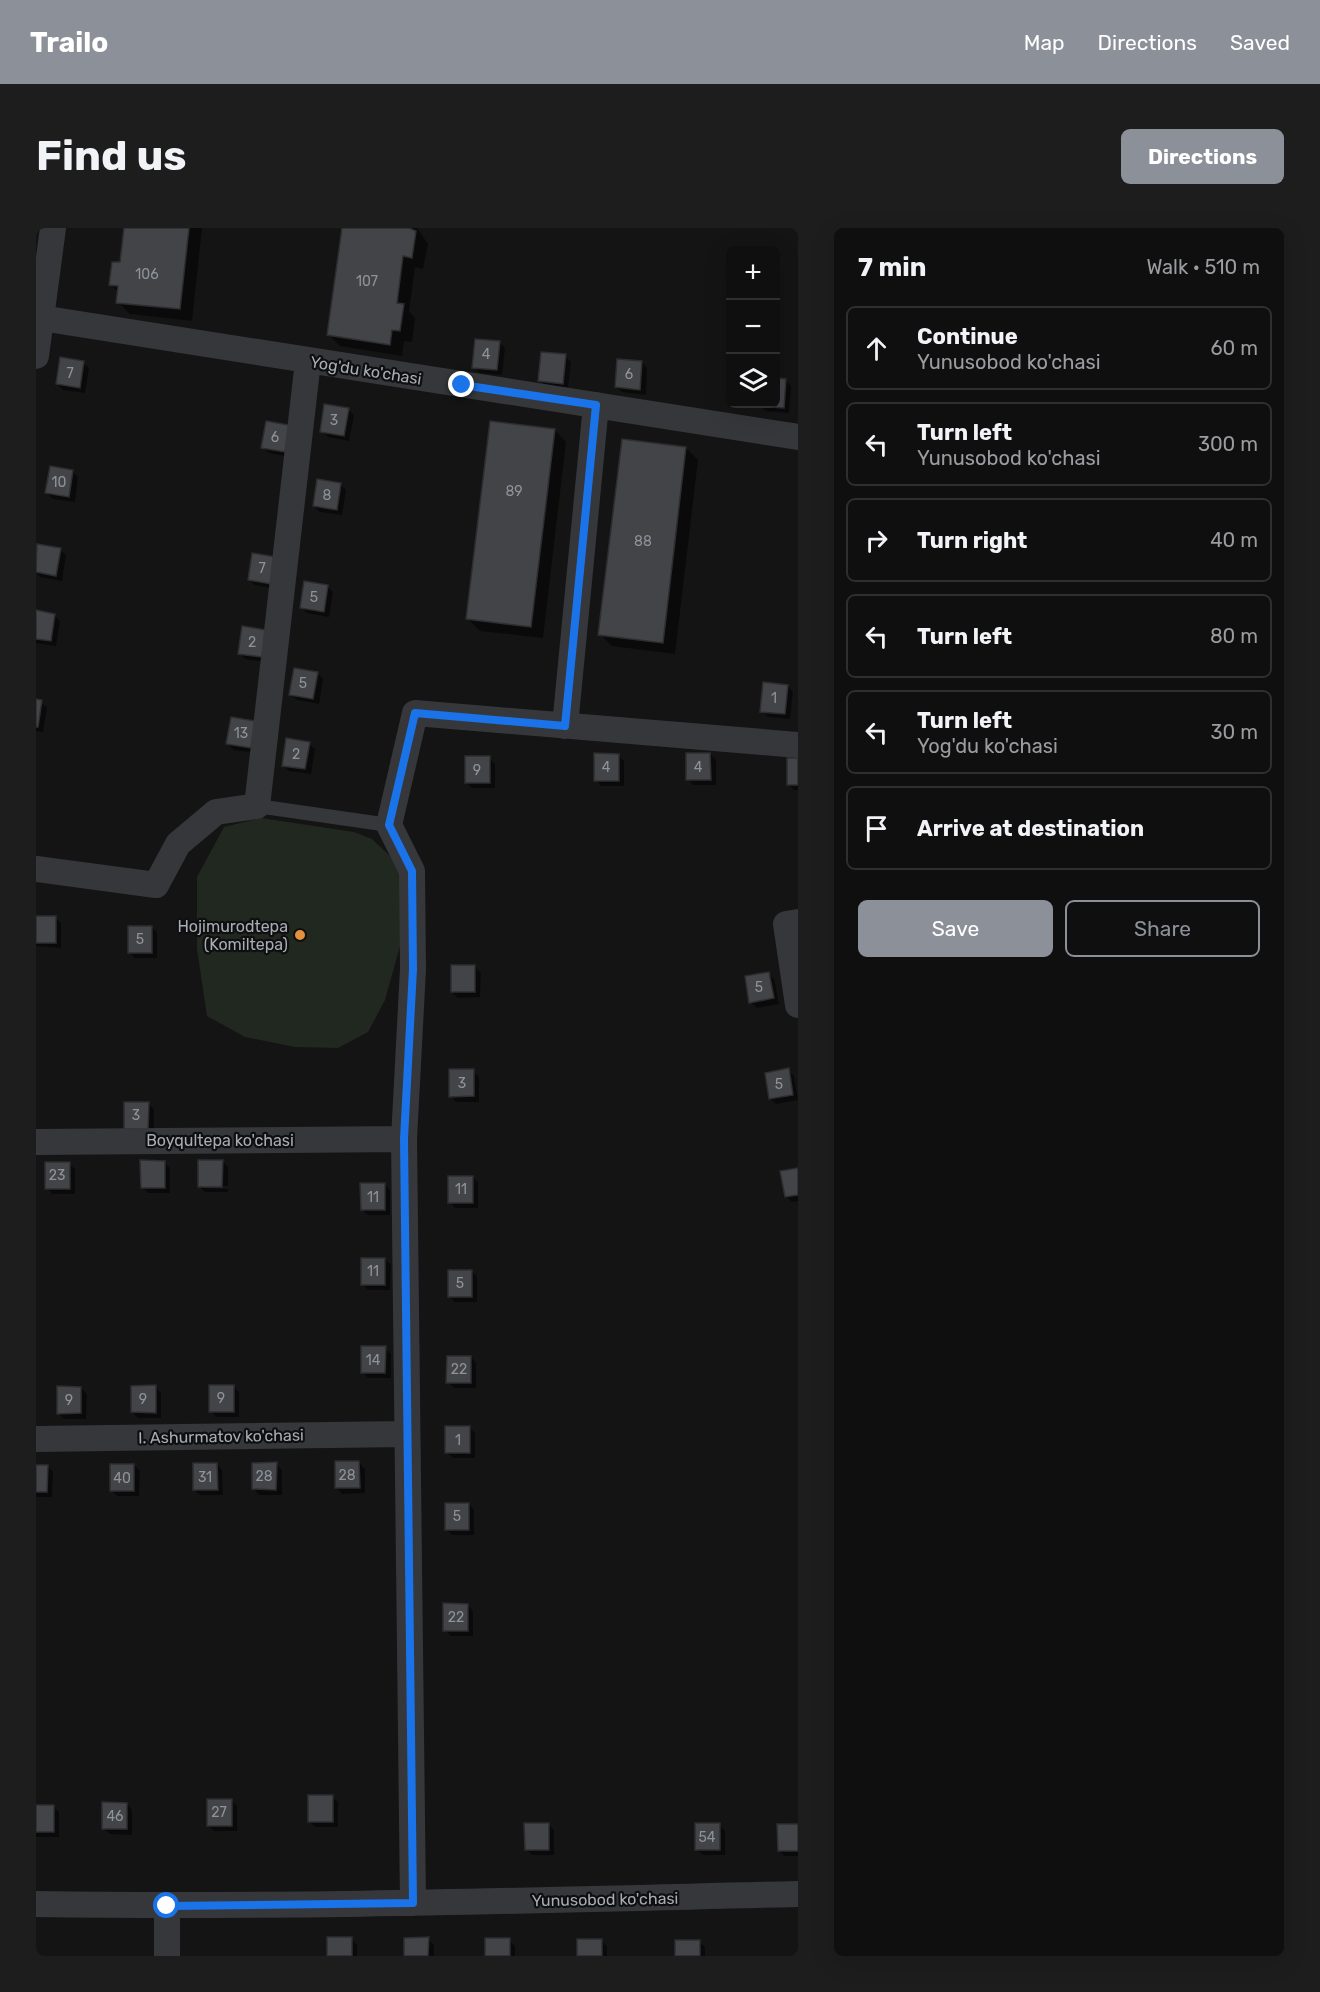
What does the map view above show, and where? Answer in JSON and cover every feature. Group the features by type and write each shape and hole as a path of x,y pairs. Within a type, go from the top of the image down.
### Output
{"street":[{"path":"36,356 53,228"},
{"name":"Yog'du ko'chasi","path":"41,318 798,437"},
{"path":"36,869 156,885 178,844 216,812 257,806 308,361"},
{"path":"565,726 596,405"},
{"path":"413,1903 404,1139 413,969 412,871 389,825 415,713 798,745"},
{"path":"798,922 786,924 798,1005"},
{"name":"Boyqultepa ko'chasi","path":"36,1142 404,1139"},
{"name":"I. Ashurmatov ko'chasi","path":"36,1439 406,1434"},
{"name":"Yunusobod ko'chasi","path":"36,1904 167,1906 413,1903 798,1894"},
{"path":"167,1906 167,1956"}],"lane":[{"path":"257,806 389,825"}],"shaded area":[{"name":"Hojimurodtepa (Komiltepa)","path":"261,818 354,832 372,839 403,868 407,921 385,1000 368,1032 338,1048 295,1047 245,1037 207,1016 197,949 197,877 224,827"}],"building":[{"path":"124,228 189,228 180,309 116,303 118,286 109,285 112,262 120,262"},
{"path":"342,228 409,228 416,231 412,258 403,256 397,303 404,304 400,331 392,330 390,345 327,335"},
{"path":"475,339 500,341 497,370 472,368"},
{"path":"541,352 566,354 563,384 538,381"},
{"path":"60,357 84,361 80,388 56,384"},
{"path":"617,359 642,361 640,390 615,387"},
{"path":"780,378 786,379 784,408 780,408"},
{"path":"324,404 349,408 344,436 320,432"},
{"path":"266,421 289,425 285,452 261,448"},
{"path":"490,421 555,429 531,627 466,619"},
{"path":"622,439 686,447 663,643 598,635"},
{"path":"50,466 73,470 69,497 45,493"},
{"path":"317,479 341,483 337,510 313,506"},
{"path":"37,544 61,548 56,576 36,572"},
{"path":"252,553 276,557 271,584 248,580"},
{"path":"304,581 328,585 324,612 300,608"},
{"path":"36,610 55,614 51,641 36,639"},
{"path":"242,626 266,630 262,657 238,654"},
{"path":"294,668 318,672 313,699 289,695"},
{"path":"763,682 788,685 785,714 760,712"},
{"path":"36,699 42,700 38,727 36,727"},
{"path":"231,717 255,721 251,748 226,744"},
{"path":"286,738 310,742 305,769 282,766"},
{"path":"594,753 619,754 619,781 594,781"},
{"path":"686,753 710,753 711,780 686,780"},
{"path":"465,756 490,756 490,783 465,783"},
{"path":"787,758 798,758 798,785 787,785"},
{"path":"36,916 56,916 56,943 36,943"},
{"path":"128,926 152,926 152,953 128,953"},
{"path":"451,965 475,965 475,992 451,992"},
{"path":"769,972 774,998 749,1003 745,976"},
{"path":"789,1068 793,1095 769,1099 765,1073"},
{"path":"449,1069 474,1069 474,1096 449,1097"},
{"path":"124,1102 149,1102 148,1129 124,1129"},
{"path":"140,1160 165,1161 165,1188 141,1188"},
{"path":"198,1160 223,1160 222,1187 198,1187"},
{"path":"45,1162 70,1162 70,1189 45,1189"},
{"path":"798,1168 798,1195 785,1197 780,1171"},
{"path":"448,1176 473,1176 473,1203 448,1203"},
{"path":"360,1183 385,1183 385,1210 361,1210"},
{"path":"361,1258 385,1258 385,1285 361,1285"},
{"path":"448,1270 472,1270 472,1297 448,1297"},
{"path":"361,1346 386,1346 385,1373 361,1373"},
{"path":"447,1356 471,1356 471,1383 446,1383"},
{"path":"156,1385 156,1413 131,1412 131,1386"},
{"path":"209,1385 234,1385 234,1412 209,1412"},
{"path":"57,1386 81,1387 81,1413 57,1414"},
{"path":"445,1426 470,1426 470,1453 445,1453"},
{"path":"335,1461 359,1461 360,1488 335,1488"},
{"path":"277,1462 276,1490 252,1489 252,1463"},
{"path":"193,1463 217,1463 218,1490 193,1490"},
{"path":"110,1464 134,1464 134,1491 110,1491"},
{"path":"36,1465 48,1465 47,1492 36,1492"},
{"path":"445,1503 469,1503 469,1530 445,1530"},
{"path":"443,1603 468,1604 468,1631 443,1631"},
{"path":"308,1795 333,1795 333,1822 308,1822"},
{"path":"207,1799 232,1799 232,1826 207,1826"},
{"path":"102,1802 127,1803 127,1829 102,1829"},
{"path":"36,1805 54,1805 54,1832 36,1832"},
{"path":"524,1823 549,1823 549,1850 525,1850"},
{"path":"695,1823 720,1823 720,1850 695,1850"},
{"path":"777,1824 798,1824 798,1851 778,1851"},
{"path":"327,1937 352,1937 352,1956 327,1956"},
{"path":"429,1937 428,1956 404,1956 404,1938"},
{"path":"485,1938 510,1938 510,1956 485,1956"},
{"path":"577,1939 602,1939 602,1956 577,1956"},
{"path":"675,1940 700,1940 700,1956 675,1956"}],"place":[{"name":"Hojimurodtepa (Komiltepa)","path":"300,935"}],"route":[{"path":"167,1906 413,1903 404,1139 413,969 412,871 389,825 415,713 565,726 596,405 462,385"}]}
